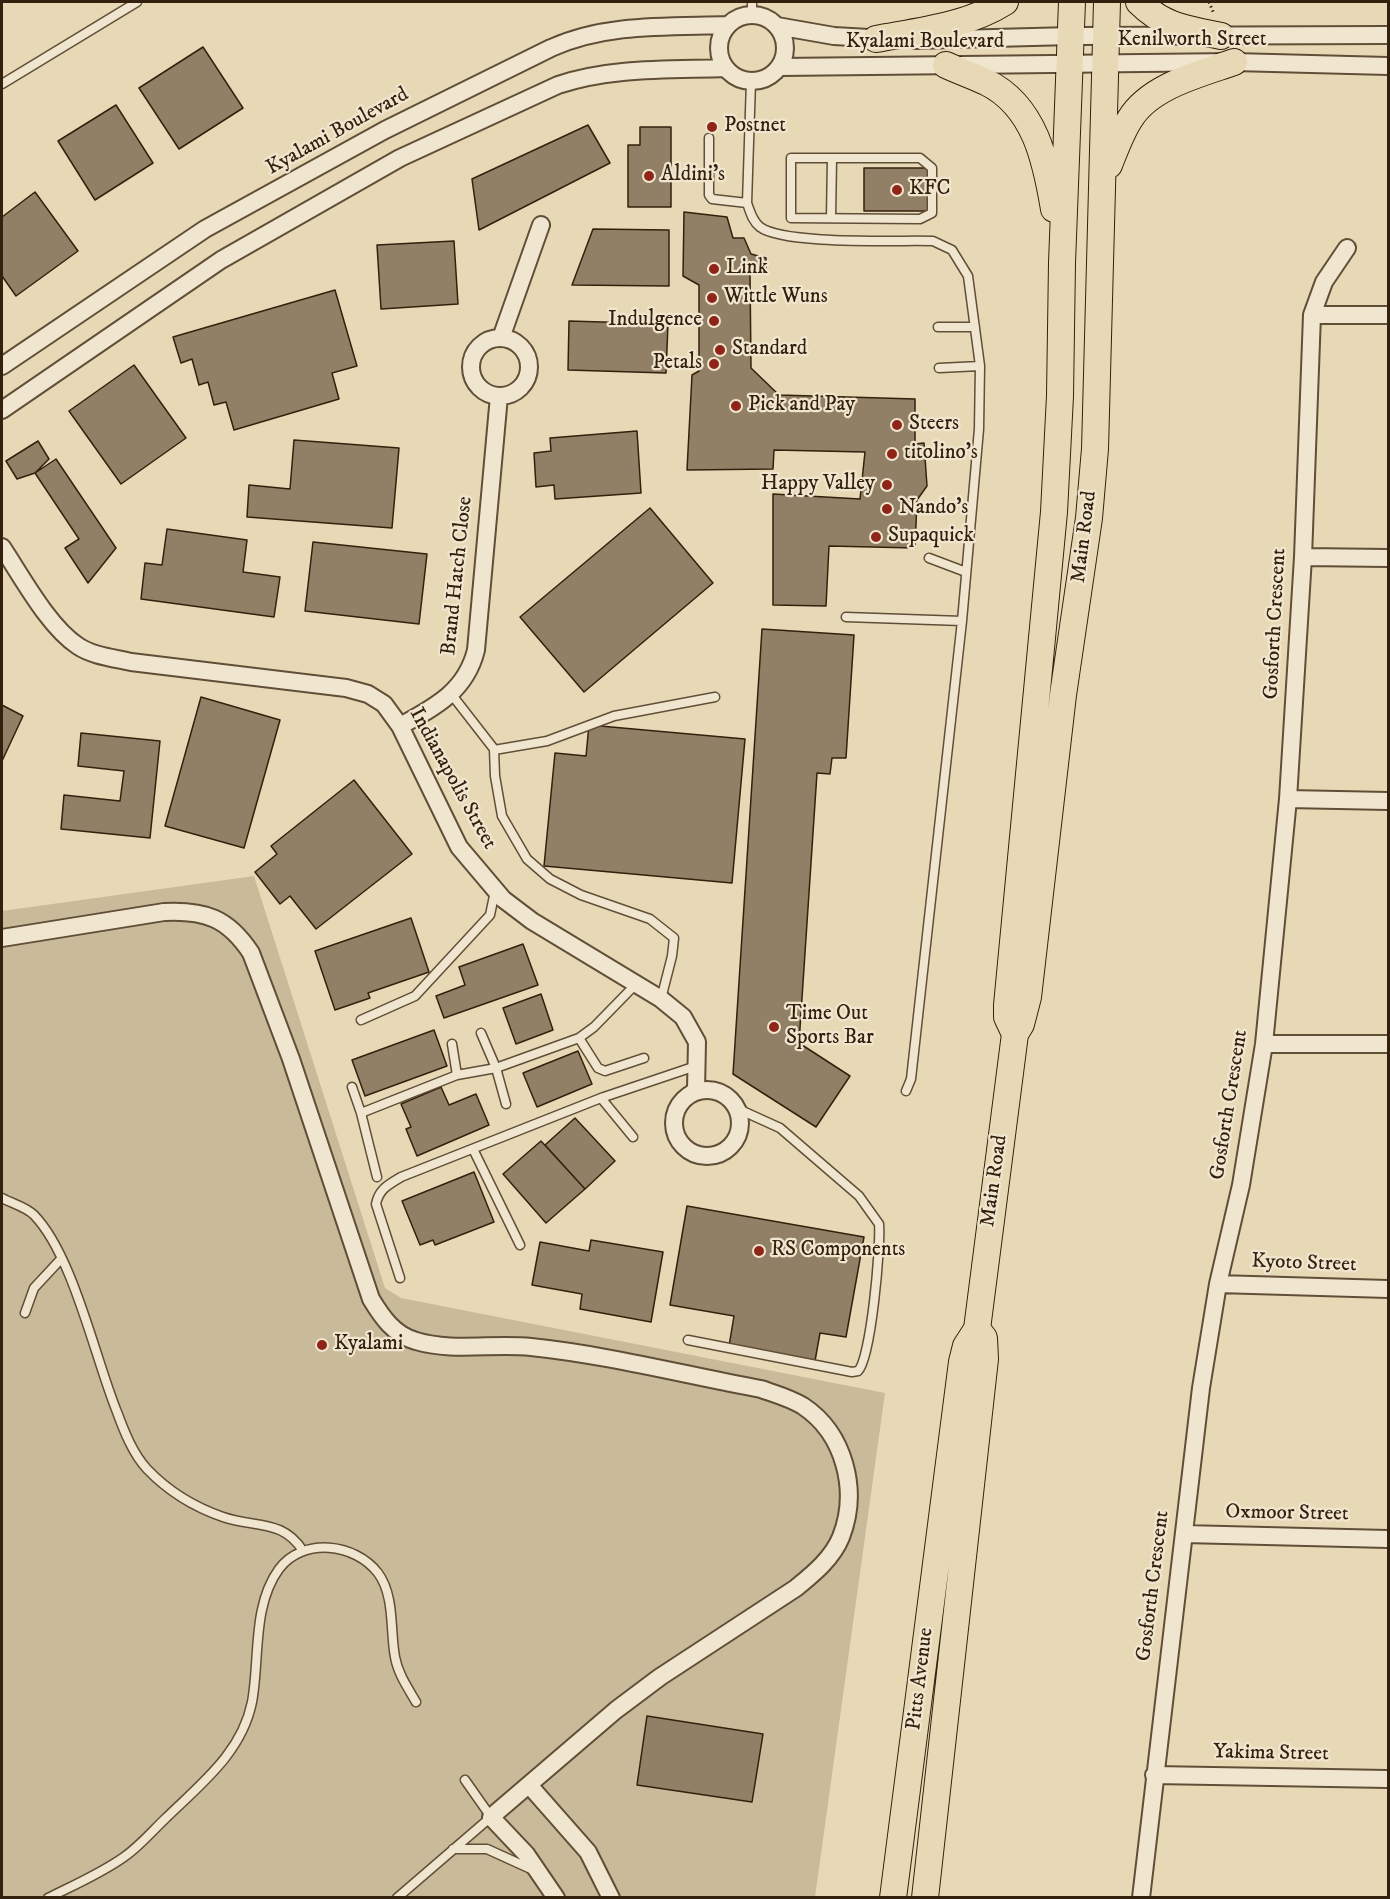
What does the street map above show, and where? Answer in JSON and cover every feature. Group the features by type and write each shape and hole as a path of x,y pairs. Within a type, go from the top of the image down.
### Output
{"main road":[{"path":"876,39 947,26 990,11 1005,2"},
{"path":"1072,2 1072,36"},
{"path":"1107,2 1107,35"},
{"path":"1139,2 1151,14 1168,24 1221,36"},
{"name":"Main Road","path":"961,1461 985,1359 984,1338 977,1329 1014,1034 1021,1024 1028,997 1063,695 1089,518 1095,449 1107,35"},
{"name":"Main Road","path":"1014,1034 1007,1017 1007,1005 1054,512 1072,36"},
{"path":"1103,180 1130,117 1143,103 1192,76 1234,62"},
{"path":"946,65 988,83 1005,96 1034,130 1043,153 1050,183 1062,263"},
{"name":"Pitts Avenue","path":"893,1898 961,1461"},
{"name":"Pitts Avenue","path":"925,1898 961,1461"}],"street":[{"name":"Kyalami Boulevard","path":"2,366 206,229 385,130 574,38 597,32 728,25 752,8 777,26 834,36 939,41 1072,36"},
{"path":"728,25 719,44 720,54 726,68 740,79 751,81"},
{"path":"777,26 785,45 780,67"},
{"name":"Kenilworth Street","path":"1278,64 1279,35"},
{"name":"Kenilworth Street","path":"1072,36 1389,35"},
{"name":"Kenilworth Street","path":"1071,65 1234,62 1389,66"},
{"name":"Kyalami Boulevard","path":"751,81 772,75 780,67 1071,65"},
{"path":"2,410 221,260 400,158 558,85 585,76 626,71 726,68"},
{"path":"501,338 542,225"},
{"name":"Gosforth Crescent","path":"1141,1898 1201,1388 1218,1284 1241,1185 1264,1044 1288,799 1303,556 1312,315 1324,282 1347,248"},
{"path":"1312,315 1389,315"},
{"path":"501,338 510,340 525,351 530,368 524,385 508,395 499,396 482,390 472,375 471,366 477,349 484,343 501,338"},
{"name":"Brand Hatch Close","path":"400,726 452,695 471,667 476,650 499,396"},
{"name":"Indianapolis Street","path":"2,547 49,615 79,647 103,656 131,662 346,688 368,694 384,704 400,726 459,847 495,891 532,921 660,999 683,1017 697,1042 696,1090 691,1094"},
{"path":"1303,556 1389,558"},
{"path":"1288,799 1389,801"},
{"path":"2,938 164,912 190,911 210,916 241,938 251,952 291,1059 371,1299 389,1326 402,1335 417,1342 531,1347 761,1389 787,1397 805,1407 834,1438 843,1456 848,1477 847,1514 841,1538 816,1572 796,1588 660,1677 616,1710 491,1817 540,1873 556,1898"},
{"path":"1264,1044 1389,1044"},
{"path":"711,1091 730,1100 736,1108 740,1128 731,1146 713,1156 693,1153 678,1139 674,1119 683,1101 691,1094 711,1091"},
{"name":"Kyoto Street","path":"1218,1284 1389,1288"},
{"name":"Oxmoor Street","path":"1184,1534 1389,1539"},
{"name":"Yakima Street","path":"1154,1775 1389,1779"},
{"path":"529,1785 588,1852 611,1898"}],"lane":[{"path":"2,84 137,2"},
{"path":"751,81 747,203 754,221 761,228 794,237 933,241 944,244 959,258 968,276 980,366 977,458 962,621 911,1079 906,1091"},
{"path":"709,138 709,195 712,199 747,203"},
{"path":"779,234 791,218 790,158 920,158 932,168 932,213 920,219 791,218"},
{"path":"831,218 832,158"},
{"path":"938,327 975,327"},
{"path":"939,368 980,366"},
{"path":"929,558 966,572"},
{"path":"846,617 962,621"},
{"path":"452,695 494,750 502,816 526,859 550,879 581,894 650,919 674,938 672,956 660,999"},
{"path":"494,750 548,741 614,716 715,697"},
{"path":"361,1020 415,996 490,915 495,891"},
{"path":"361,1113 457,1075 496,1068 579,1038 594,1027 636,984"},
{"path":"481,1033 496,1068 506,1104"},
{"path":"579,1038 598,1068 605,1071 644,1058"},
{"path":"452,1044 457,1075"},
{"path":"400,1278 376,1204 378,1195 401,1177 602,1098 696,1065"},
{"path":"352,1087 377,1177"},
{"path":"602,1098 633,1137"},
{"path":"688,1340 852,1372 863,1367 870,1333 879,1224 859,1196 780,1128 736,1108"},
{"path":"473,1149 520,1245"},
{"path":"2,1198 33,1214 49,1236 61,1259 113,1404 144,1466 180,1497 224,1518 285,1531 295,1538 303,1551"},
{"path":"25,1313 34,1288 61,1259"},
{"path":"48,1898 101,1872 126,1856 216,1770 232,1749 246,1724 252,1701 259,1635 269,1587 280,1568 303,1551 318,1547 345,1550 369,1564 379,1574 390,1607 396,1659 416,1702"},
{"path":"397,1898 491,1817 465,1780"},
{"path":"453,1849 487,1849 540,1873"}],"shaded area":[{"name":"Kyalami","path":"254,876 385,1288 401,1298 885,1393 815,1897 2,1897 2,911"}],"building":[{"path":"203,47 243,108 179,149 139,88"},
{"path":"116,105 153,163 95,200 58,141"},
{"path":"588,125 610,163 479,230 472,179"},
{"name":"Aldini's","path":"640,127 671,127 671,207 628,207 628,145 640,145"},
{"name":"KFC","path":"864,168 929,168 929,211 864,211"},
{"path":"35,192 78,251 16,296 2,276 2,217"},
{"path":"684,212 727,217 733,238 744,238 751,254 766,258 766,269 750,273 751,368 779,395 915,399 915,444 924,443 927,486 917,500 915,548 829,546 826,606 773,605 773,494 860,499 865,452 774,450 773,469 687,470 692,375 699,371 699,285 683,276"},
{"path":"593,229 669,230 669,286 572,285"},
{"path":"454,241 458,304 381,309 377,245"},
{"path":"335,290 357,366 332,373 339,399 234,430 226,402 214,405 208,382 199,385 192,359 181,363 173,337"},
{"path":"569,321 668,324 666,373 568,370"},
{"path":"134,365 186,438 121,484 69,411"},
{"path":"637,431 641,493 555,499 554,485 536,487 534,453 551,451 550,438"},
{"path":"294,440 399,448 392,528 247,517 249,485 290,489"},
{"path":"38,441 49,459 35,473 17,479 6,461"},
{"path":"56,459 116,548 88,583 65,548 79,539 35,473"},
{"path":"650,508 713,583 584,692 520,617"},
{"path":"167,529 247,540 243,572 280,577 274,617 141,599 145,563 162,565"},
{"path":"313,542 427,554 419,624 305,611"},
{"path":"762,629 854,635 846,758 832,758 830,774 817,773 799,1043 850,1076 816,1127 733,1074"},
{"path":"201,697 280,720 244,848 165,826"},
{"path":"2,705 23,716 2,761"},
{"path":"589,725 745,739 732,883 544,866 555,753 586,756"},
{"path":"81,733 160,741 150,838 61,829 64,795 120,801 124,771 78,766"},
{"path":"354,780 412,854 316,929 290,896 280,904 255,872 277,854 271,846"},
{"path":"411,918 429,972 368,993 370,998 335,1010 315,951"},
{"path":"523,944 538,985 444,1018 436,996 465,985 459,967"},
{"path":"541,994 553,1030 516,1044 503,1008"},
{"path":"434,1030 447,1066 365,1096 352,1060"},
{"path":"578,1051 592,1084 537,1107 523,1073"},
{"path":"441,1087 449,1105 476,1094 489,1125 417,1156 406,1129 411,1127 401,1104"},
{"path":"575,1118 615,1161 585,1189 545,1145"},
{"path":"541,1141 585,1189 546,1223 503,1174"},
{"path":"474,1172 494,1222 435,1245 433,1240 420,1245 402,1201"},
{"path":"687,1206 864,1237 846,1337 820,1333 815,1361 729,1346 734,1316 670,1305"},
{"path":"591,1240 663,1252 651,1322 580,1309 582,1294 532,1285 540,1242 589,1251"},
{"path":"647,1716 763,1734 752,1802 637,1785"}],"place":[{"name":"Postnet","path":"712,127"},
{"name":"Aldini's","path":"649,176"},
{"name":"KFC","path":"897,190"},
{"name":"Link","path":"714,269"},
{"name":"Wittle Wuns","path":"712,298"},
{"name":"Indulgence","path":"714,321"},
{"name":"Standard","path":"720,350"},
{"name":"Petals","path":"714,364"},
{"name":"Pick and Pay","path":"736,406"},
{"name":"Steers","path":"897,425"},
{"name":"titolino's","path":"892,454"},
{"name":"Happy Valley","path":"887,485"},
{"name":"Nando's","path":"887,509"},
{"name":"Supaquick","path":"876,537"},
{"name":"Time Out Sports Bar","path":"774,1027"},
{"name":"RS Components","path":"759,1251"},
{"name":"Kyalami","path":"322,1345"}]}
